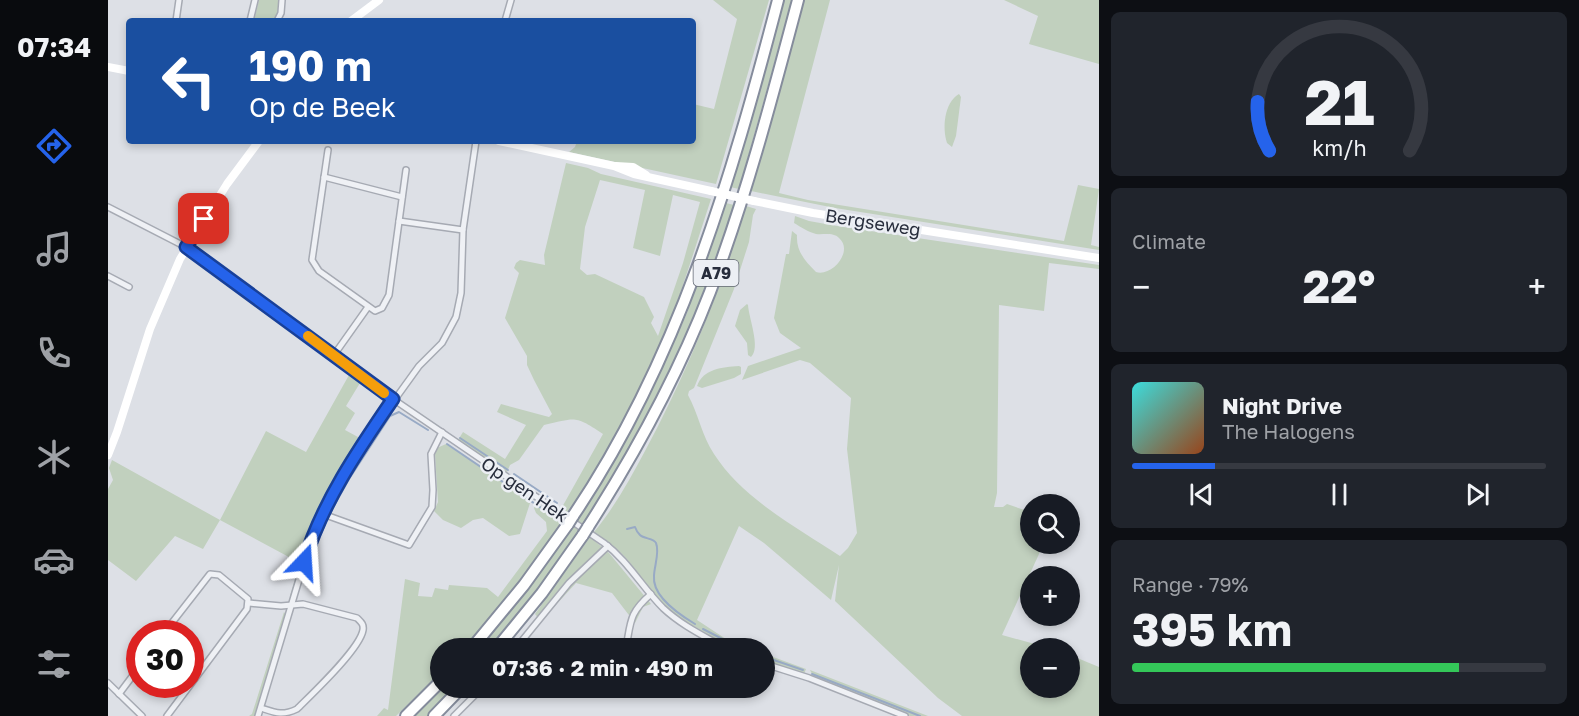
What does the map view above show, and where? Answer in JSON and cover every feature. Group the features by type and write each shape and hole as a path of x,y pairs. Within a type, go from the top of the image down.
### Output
{"highway":[{"name":"A79","path":"480,638 524,585 570,520 626,428 650,383 681,312 719,206 778,0"},
{"name":"A79","path":"505,638 542,593 586,531 659,406 685,351 710,292 740,204 798,0"},
{"path":"406,716 430,692"},
{"path":"434,716 451,698"}],"street":[{"path":"176,18 179,0"},
{"path":"251,18 255,0"},
{"path":"279,18 282,13 282,0"},
{"path":"355,18 380,0"},
{"path":"506,18 512,0"},
{"path":"108,67 126,72"},
{"path":"108,455 150,329 186,247 234,173 257,144"},
{"path":"258,716 310,543 323,514 362,446 393,399 419,366 442,343 456,317 460,301 463,230 476,144"},
{"name":"Bergseweg","path":"513,144 614,166 627,172 754,201 1099,258"},
{"path":"328,150 312,260 319,271 375,311 382,308 387,301 406,170"},
{"path":"324,177 402,197"},
{"name":"Op gen Hek","path":"108,207 186,247 393,399 608,546 674,617 709,638"},
{"path":"399,221 463,230"},
{"path":"108,276 129,287"},
{"path":"334,355 368,307"},
{"path":"323,514 409,545 432,507 431,454 442,432"},
{"path":"524,638 569,583 608,546"},
{"path":"167,716 246,611 249,603 245,595 219,575 210,574 174,620"},
{"path":"628,638 632,614 651,594"},
{"path":"249,603 281,606 303,604 357,618 363,625 363,631 349,654 297,709 287,714 279,714 261,708"},
{"path":"775,667 809,678 905,716"},
{"path":"108,683 142,716"},
{"path":"119,693 126,684"},
{"path":"454,716 472,698"}],"green space":[{"path":"259,0 279,0 278,13 275,18 255,18"},
{"path":"713,0 769,0 716,184 569,152 576,144 696,144 696,105 714,109 737,19"},
{"path":"783,0 792,0 739,189 730,187"},
{"path":"804,0 830,0 779,193 808,200 1064,241 1078,185 1099,189 1091,245 1099,247 1099,250 835,208 751,191"},
{"path":"1004,0 1099,0 1099,64 1029,44 1038,16"},
{"path":"959,94 961,97 956,136 952,147 947,143 945,137 945,123 950,103"},
{"path":"566,163 588,168 601,174 711,199 675,308 653,362 614,440 569,514 561,509 603,434 575,420 544,425 519,460 510,465 507,472 458,440 463,432 505,459 526,425 497,412 501,404 549,417 552,414 527,365 527,356 505,318 519,273 514,268 516,263 520,260 545,265 544,255","holes":["600,180 645,190 633,248 660,256 673,195 700,202 683,263 658,336 651,323 654,317 644,297 595,274 587,275 580,269 585,227"]},
{"path":"726,203 734,205 708,280 678,353 625,460 596,509 521,612 500,638 484,638 628,433 663,366 687,313"},
{"path":"746,206 756,209 749,242 734,289 694,388 689,391 688,395 714,454 740,485 771,511 840,556 857,533 847,449 851,398 810,363 800,360 742,380 748,366 801,348 780,333 774,318 792,231 797,235 802,255 816,272 828,271 843,256 843,243 839,238 834,235 807,231 794,223 795,216 837,226 1099,265 1099,269 1049,263 1044,311 999,305 997,493 994,507 1003,507 1007,504 1020,509 1020,554 1039,554 1034,566 1020,566 1020,596 1002,635 1020,640 1020,698 1080,698 1080,659 1099,667 1099,716 962,716 938,698 835,601 839,565 831,600 764,543 739,526 697,620 724,638 714,638 675,616 656,597 624,556 594,532 628,483 675,392 725,269"},
{"path":"747,304 755,340 754,353 751,357 748,355 747,343 735,326 740,310"},
{"path":"739,366 741,374 734,378 702,388 697,386 708,372"},
{"path":"349,375 360,383 346,406 355,413 345,430 369,443 328,518 310,557 296,597 290,596 300,563 220,520 266,431 306,452"},
{"path":"446,444 531,500 520,534 509,536 483,518 473,520 461,528 443,520 434,511 438,502 435,454 437,448"},
{"path":"112,460 220,520 203,549 175,536 136,581 108,560 108,489 113,480 109,468"},
{"path":"536,503 564,521 472,638 430,638 430,683 396,716 377,716 384,708 388,710 405,579 420,583 418,596 432,597 435,588 448,590 449,585 487,588 498,597 547,531 546,522 534,508"},
{"path":"590,537 609,553 651,604 643,607 635,623 612,593 576,583 541,621 535,614"},
{"path":"284,612 286,615 256,716 249,716 252,714"},
{"path":"775,658 806,669 804,674 775,664"},
{"path":"810,670 928,716 910,716 814,678"},
{"path":"430,698 446,698 429,716 412,716"}],"waterway":[{"path":"330,513 390,416 399,412 428,430"},
{"path":"460,438 508,470"},
{"path":"447,444 550,514"},
{"path":"514,474 557,503"},
{"path":"305,579 326,522"},
{"path":"627,529 635,527 642,536 655,541 657,551 654,576 657,591 668,604 695,624"},
{"path":"703,629 721,638"},
{"path":"775,660 803,670"},
{"path":"812,674 920,716"}],"slow traffic":[{"path":"308,336 384,393"}],"route":[{"path":"204,219 186,247 393,399 346,471 323,514 304,562"}]}
